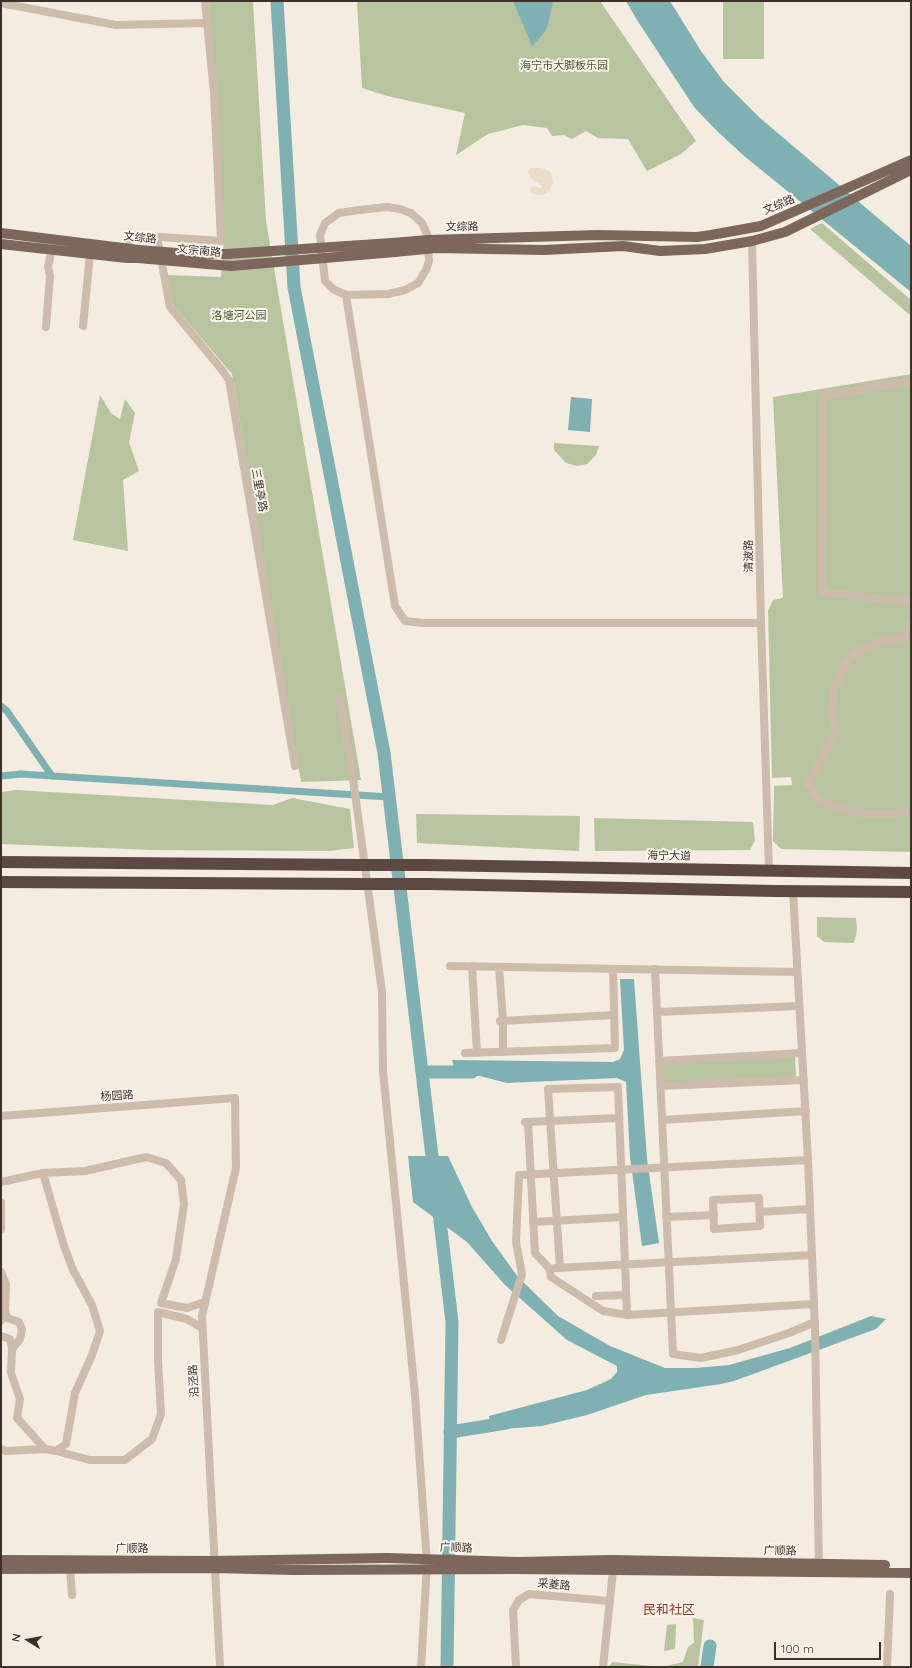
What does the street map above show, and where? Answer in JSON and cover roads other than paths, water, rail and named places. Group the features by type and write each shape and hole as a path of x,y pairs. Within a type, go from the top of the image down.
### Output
{"highway":[{"name":"海宁大道","path":"1,862 426,865 911,873"},
{"path":"1,882 429,884 911,892"}],"main road":[{"name":"文综路","path":"429,245 598,235 697,237 711,235 761,226 911,160"},
{"path":"429,245 544,250 623,246 660,251 705,249 752,241 785,232 911,170"},
{"name":"文综路","path":"1,233 133,254"},
{"name":"文宗南路","path":"1,244 90,254 133,254 230,266 429,245"},
{"name":"广顺路","path":"1,1568 70,1568 387,1558 612,1570 911,1566"},
{"name":"广顺路","path":"1,1560 214,1564 293,1570 516,1566 611,1560 911,1572"}],"street":[{"path":"133,254 130,235 221,241 214,93 205,1"},
{"path":"1,3 116,25 206,23"},
{"path":"387,207 400,209 411,213 422,223 429,245 429,261 426,270 418,283 405,290 388,294 346,295 333,289 325,281 320,235 325,223 339,213 387,207"},
{"name":"三里亭路","path":"157,237 170,307 229,380 295,766"},
{"name":"清波路","path":"752,241 761,623 769,870"},
{"path":"46,327 50,276 48,266 52,250"},
{"path":"83,326 90,254"},
{"path":"346,295 396,606 405,621 431,623 761,623"},
{"path":"911,381 823,396 822,592 911,602"},
{"path":"911,623 909,637 881,642 860,651 845,665 834,691 832,714 837,731 808,783 820,801 845,810 866,814 894,814 911,810"},
{"path":"339,698 353,780 382,992 382,1071 387,1100 416,1402 428,1564 421,1664"},
{"path":"793,891 806,1111 815,1325 819,1568"},
{"path":"450,966 798,972"},
{"path":"472,966 477,1053"},
{"path":"499,967 503,1052"},
{"path":"465,1053 615,1048 613,969"},
{"path":"655,970 662,1120 660,1167 666,1217 673,1354 701,1358 738,1350 815,1325"},
{"path":"657,1012 799,1006"},
{"path":"502,1021 614,1015"},
{"path":"659,1061 802,1053"},
{"path":"660,1086 804,1080"},
{"path":"560,1268 548,1089 618,1088 627,1315"},
{"name":"杨园路","path":"1,1116 235,1098"},
{"name":"沿泾路","path":"220,1667 202,1316 236,1168 235,1098"},
{"path":"662,1120 806,1111"},
{"path":"619,1118 527,1122 535,1253 549,1268 551,1277 603,1311 627,1315 814,1304"},
{"path":"1,1182 43,1172 85,1171 146,1157 166,1163 181,1180 184,1204 176,1259 161,1303 187,1308 205,1302"},
{"path":"501,1340 522,1274 516,1242 520,1175 808,1160"},
{"path":"43,1172 64,1246 73,1270 92,1305 100,1331 92,1355 75,1393 66,1444 56,1451"},
{"path":"759,1198 760,1212 760,1226 714,1229 713,1200 759,1198"},
{"path":"1,1202 1,1229"},
{"path":"760,1212 810,1208"},
{"path":"666,1217 714,1215"},
{"path":"533,1222 623,1217"},
{"path":"549,1268 812,1254"},
{"path":"1,1272 6,1284 5,1310 7,1318 19,1322 22,1329 20,1339 12,1349"},
{"path":"596,1296 626,1295"},
{"path":"1,1321 5,1310"},
{"path":"1,1449 6,1451 45,1449 90,1460 125,1460 152,1439 161,1414 158,1360 158,1312 187,1319 202,1328"},
{"path":"1,1336 10,1339 12,1349 11,1372 20,1399 17,1418 45,1449"},
{"path":"70,1568 72,1595"},
{"path":"603,1667 612,1570"},
{"name":"采菱路","path":"516,1666 513,1610 519,1600 529,1594 609,1601"},
{"path":"887,1667 890,1594"}],"water":[{"path":"513,1 553,1 548,25 544,33 532,46"},
{"path":"626,1 670,1 701,51 724,82 760,118 911,246 911,292 743,155 716,130 694,107"},
{"path":"571,397 592,399 590,432 568,430"},
{"path":"620,979 634,979 647,1159 659,1243 642,1246 630,1157 626,1082 617,1078 507,1083 480,1076 456,1075 452,1060 613,1062 620,1059 624,1050"},
{"path":"408,1156 448,1156 472,1207 492,1241 518,1277 558,1316 610,1346 665,1368 696,1368 729,1365 790,1348 871,1316 886,1319 876,1329 734,1381 646,1395 587,1415 542,1426 490,1430 489,1416 587,1390 611,1379 617,1372 617,1366 567,1340 505,1285 467,1242 413,1202"}],"waterway":[{"path":"277,1 294,287 384,753 434,1173"},
{"path":"1,706 7,711 52,776"},
{"path":"1,776 21,774 389,797"},
{"path":"422,1072 472,1072"},
{"path":"438,1204 452,1322 447,1667"},
{"path":"450,1432 506,1423"},
{"path":"707,1667 710,1646"}],"district":[{"name":"民和社区","path":"669,1610"}],"park label":[{"name":"海宁市大脚板乐园","path":"564,66"},
{"name":"洛塘河公园","path":"239,316"}]}
